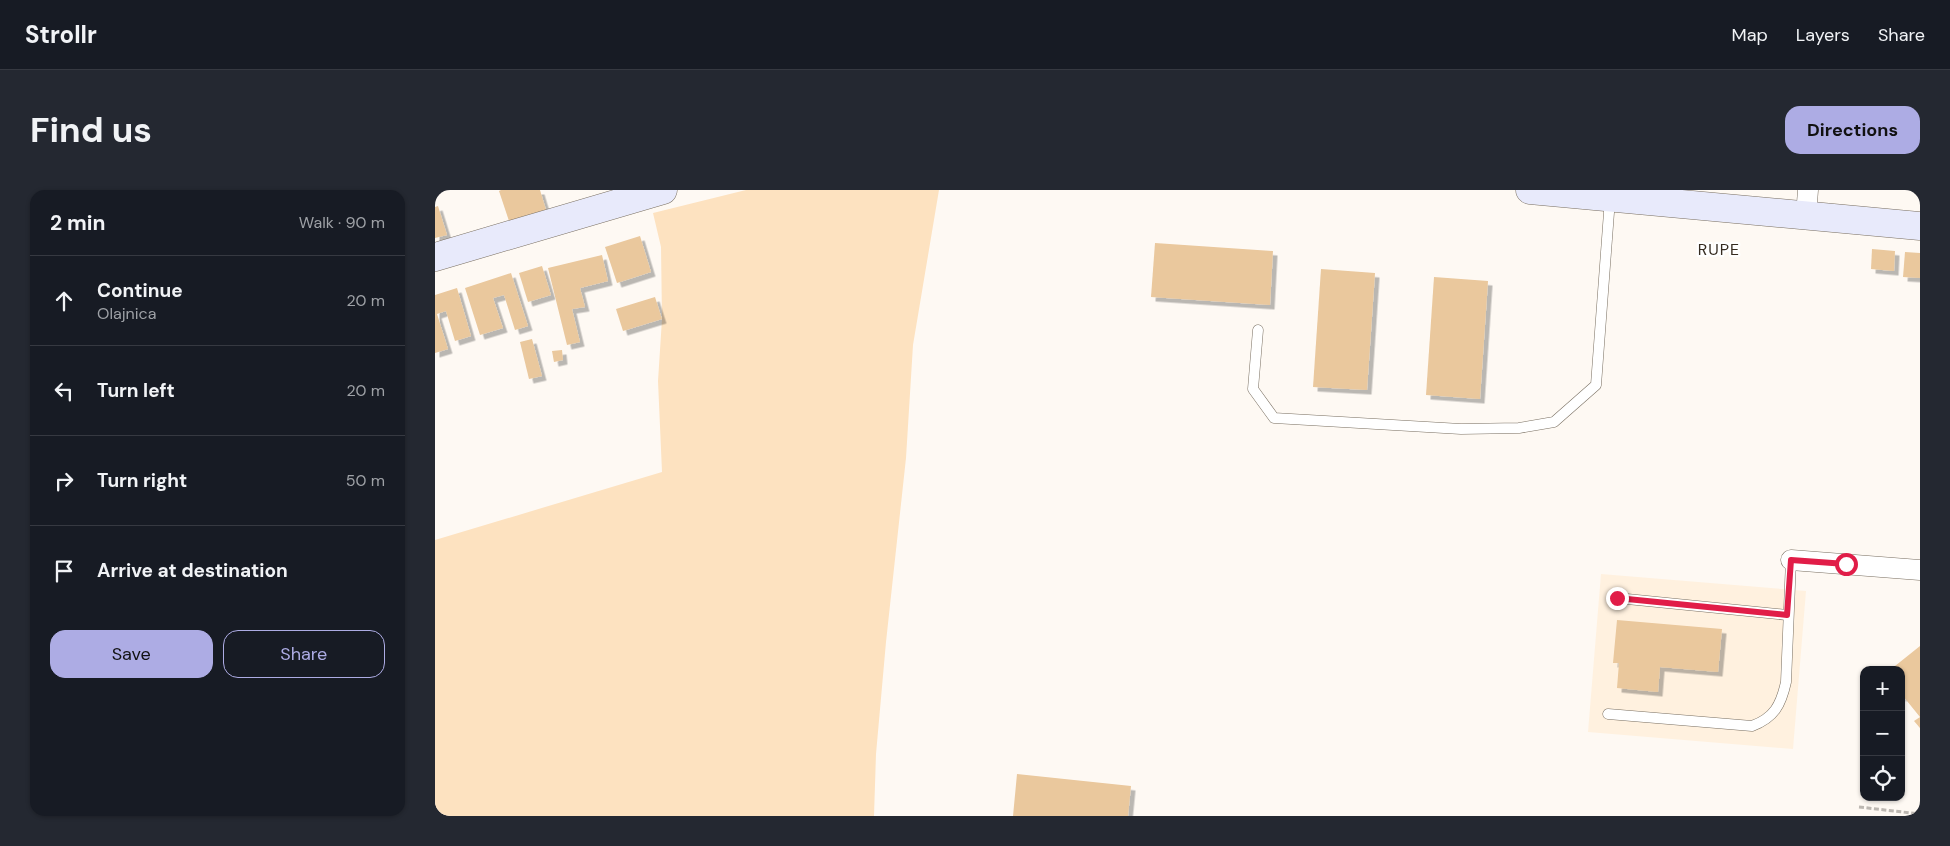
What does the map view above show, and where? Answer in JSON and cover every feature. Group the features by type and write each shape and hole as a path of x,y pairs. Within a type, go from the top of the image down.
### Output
{"street":[{"path":"435,257 663,190"},
{"path":"1530,190 1611,198 1807,203 1920,226"},
{"path":"1791,560 1920,570"}],"lane":[{"path":"1258,330 1253,390 1274,418 1461,429 1519,428 1554,422 1596,386 1611,198"},
{"path":"1608,714 1752,726 1765,722 1782,702 1784,692 1791,560"},
{"path":"1617,598 1787,615"}],"path":[{"path":"1859,807 1920,814"}],"shaded area":[{"path":"746,190 939,190 913,345 906,458 876,754 874,816 435,816 435,540 662,472 658,381 662,319 661,247 653,213"},
{"path":"1601,574 1806,591 1793,749 1588,732"}],"building":[{"path":"540,190 546,210 509,221 499,191"},
{"path":"438,206 447,235 435,238 435,207"},
{"path":"640,236 651,272 617,283 605,247"},
{"path":"1155,243 1273,251 1270,305 1151,297"},
{"path":"1872,249 1895,251 1894,271 1871,269"},
{"path":"1905,252 1920,253 1920,278 1903,277"},
{"path":"602,255 608,281 580,288 585,307 572,309 580,342 567,345 548,268"},
{"path":"542,266 551,295 528,302 519,273"},
{"path":"1321,269 1375,273 1367,390 1313,387"},
{"path":"511,273 528,326 515,330 504,295 493,298 503,328 480,335 465,288"},
{"path":"1434,277 1488,281 1480,399 1426,395"},
{"path":"457,288 471,336 455,341 446,311 437,314 448,349 435,353 435,295"},
{"path":"655,297 662,319 623,331 616,309"},
{"path":"532,339 542,376 529,379 520,342"},
{"path":"562,350 563,360 554,362 552,351"},
{"path":"1617,620 1722,629 1718,672 1660,667 1658,692 1617,688 1619,663 1613,663"},
{"path":"1920,646 1920,717 1905,698 1905,666 1895,666"},
{"path":"1920,717 1920,728 1914,721"},
{"path":"1017,774 1131,786 1128,816 1013,816"}],"district":[{"name":"RUPE","path":"1719,249"}],"route":[{"path":"1617,598 1787,615 1791,560 1846,564"}]}
